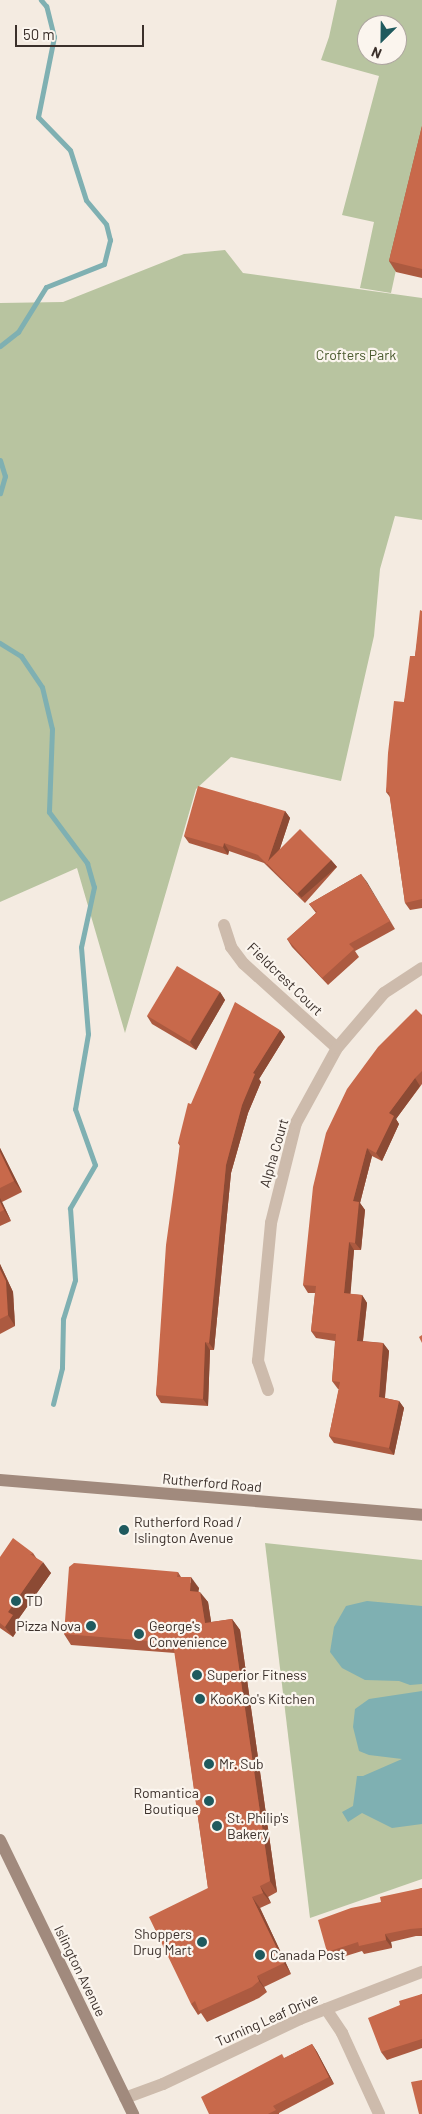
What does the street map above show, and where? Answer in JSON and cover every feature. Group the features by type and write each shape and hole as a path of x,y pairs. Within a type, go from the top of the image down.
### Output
{"main road":[{"name":"Rutherford Road","path":"3,1481 422,1515"},
{"name":"Islington Avenue","path":"0,1840 133,2114"}],"street":[{"name":"Fieldcrest Court","path":"224,925 231,947 244,964 336,1048"},
{"name":"Alpha Court","path":"268,1390 258,1361 270,1223 296,1123 336,1048 384,992 422,968"},
{"name":"Turning Leaf Drive","path":"125,2098 163,2084 326,2009 422,1972"},
{"path":"326,2009 342,2033 379,2114"}],"green space":[{"path":"337,0 422,0 422,150 391,293 360,288 374,222 342,215 379,76 321,60 329,37"},
{"name":"Crofters Park","path":"225,250 243,273 422,298 422,520 395,516 380,569 374,636 341,781 231,757 196,789 125,1033 77,868 0,902 0,303 63,302 184,254"},
{"path":"265,1543 422,1560 422,1879 310,1918"}],"water":[{"path":"367,1601 422,1606 422,1684 410,1685 399,1681 365,1680 342,1668 330,1652 334,1627 346,1606"},
{"path":"422,1691 422,1824 392,1828 362,1813 348,1822 342,1812 353,1806 357,1776 363,1776 402,1759 369,1755 359,1751 353,1727 355,1709 369,1699"}],"building":[{"path":"422,126 422,269 389,261"},
{"path":"420,610 422,611 422,899 405,903 389,792 386,792 394,701 404,702 410,656 415,656"},
{"path":"198,786 285,811 267,864 258,855 224,843 223,847 184,836"},
{"path":"300,829 331,860 297,894 266,863"},
{"path":"361,874 390,921 349,944 354,949 322,978 287,939 317,912 309,904"},
{"path":"177,966 220,992 190,1041 147,1016"},
{"path":"235,1002 280,1030 253,1073 255,1074 242,1105 226,1165 209,1343 205,1342 203,1399 156,1395 166,1245 180,1144 178,1143 188,1103 191,1104"},
{"path":"416,1009 422,1015 422,1071 389,1113 394,1116 376,1153 367,1148 353,1201 359,1202 355,1243 349,1242 344,1293 362,1295 357,1341 383,1343 379,1397 399,1401 389,1448 329,1436 340,1382 332,1381 336,1334 311,1331 316,1286 303,1285 313,1187 326,1133 347,1089 378,1047"},
{"path":"0,1152 14,1181 0,1188"},
{"path":"0,1202 4,1210 0,1212"},
{"path":"0,1269 6,1281 8,1315 0,1319"},
{"name":"TD","path":"13,1538 33,1553 30,1554 43,1562 8,1612 13,1615 5,1627 0,1623 0,1557"},
{"path":"74,1563 178,1572 177,1577 191,1577 190,1591 200,1592 205,1623 232,1619 270,1881 260,1886 263,1893 252,1897 284,1963 257,1976 259,1981 252,1987 199,2011 195,2001 191,2004 149,1917 208,1888 173,1643 64,1634 69,1567"},
{"path":"422,1888 422,1928 385,1934 386,1940 359,1946 358,1942 327,1952 318,1920 351,1908 381,1902 380,1897"},
{"path":"422,1994 422,2039 381,2052 368,2018 400,2005 399,2001"},
{"path":"312,2044 329,2077 273,2106 276,2110 268,2114 209,2114 201,2097 282,2054 284,2058"},
{"path":"422,2080 422,2114 419,2114 411,2082"}],"waterway":[{"path":"0,346 18,332 46,287 104,264 110,240 106,224 86,200 70,150 38,117 54,37 46,6 41,0"},
{"path":"0,460 5,476 0,493"},
{"path":"0,643 21,656 42,687 52,729 49,812 87,863 94,887 81,947 88,1034 75,1109 95,1165 70,1208 75,1280 63,1319 62,1368 53,1404"}],"place":[{"name":"Rutherford Road / Islington Avenue","path":"124,1530"},
{"name":"TD","path":"16,1601"},
{"name":"Pizza Nova","path":"91,1626"},
{"name":"George's Convenience","path":"139,1634"},
{"name":"Superior Fitness","path":"197,1675"},
{"name":"KooKoo's Kitchen","path":"200,1699"},
{"name":"Mr. Sub","path":"209,1764"},
{"name":"Romantica Boutique","path":"209,1801"},
{"name":"St. Philip's Bakery","path":"217,1826"},
{"name":"Shoppers Drug Mart","path":"202,1942"},
{"name":"Canada Post","path":"260,1955"}]}
